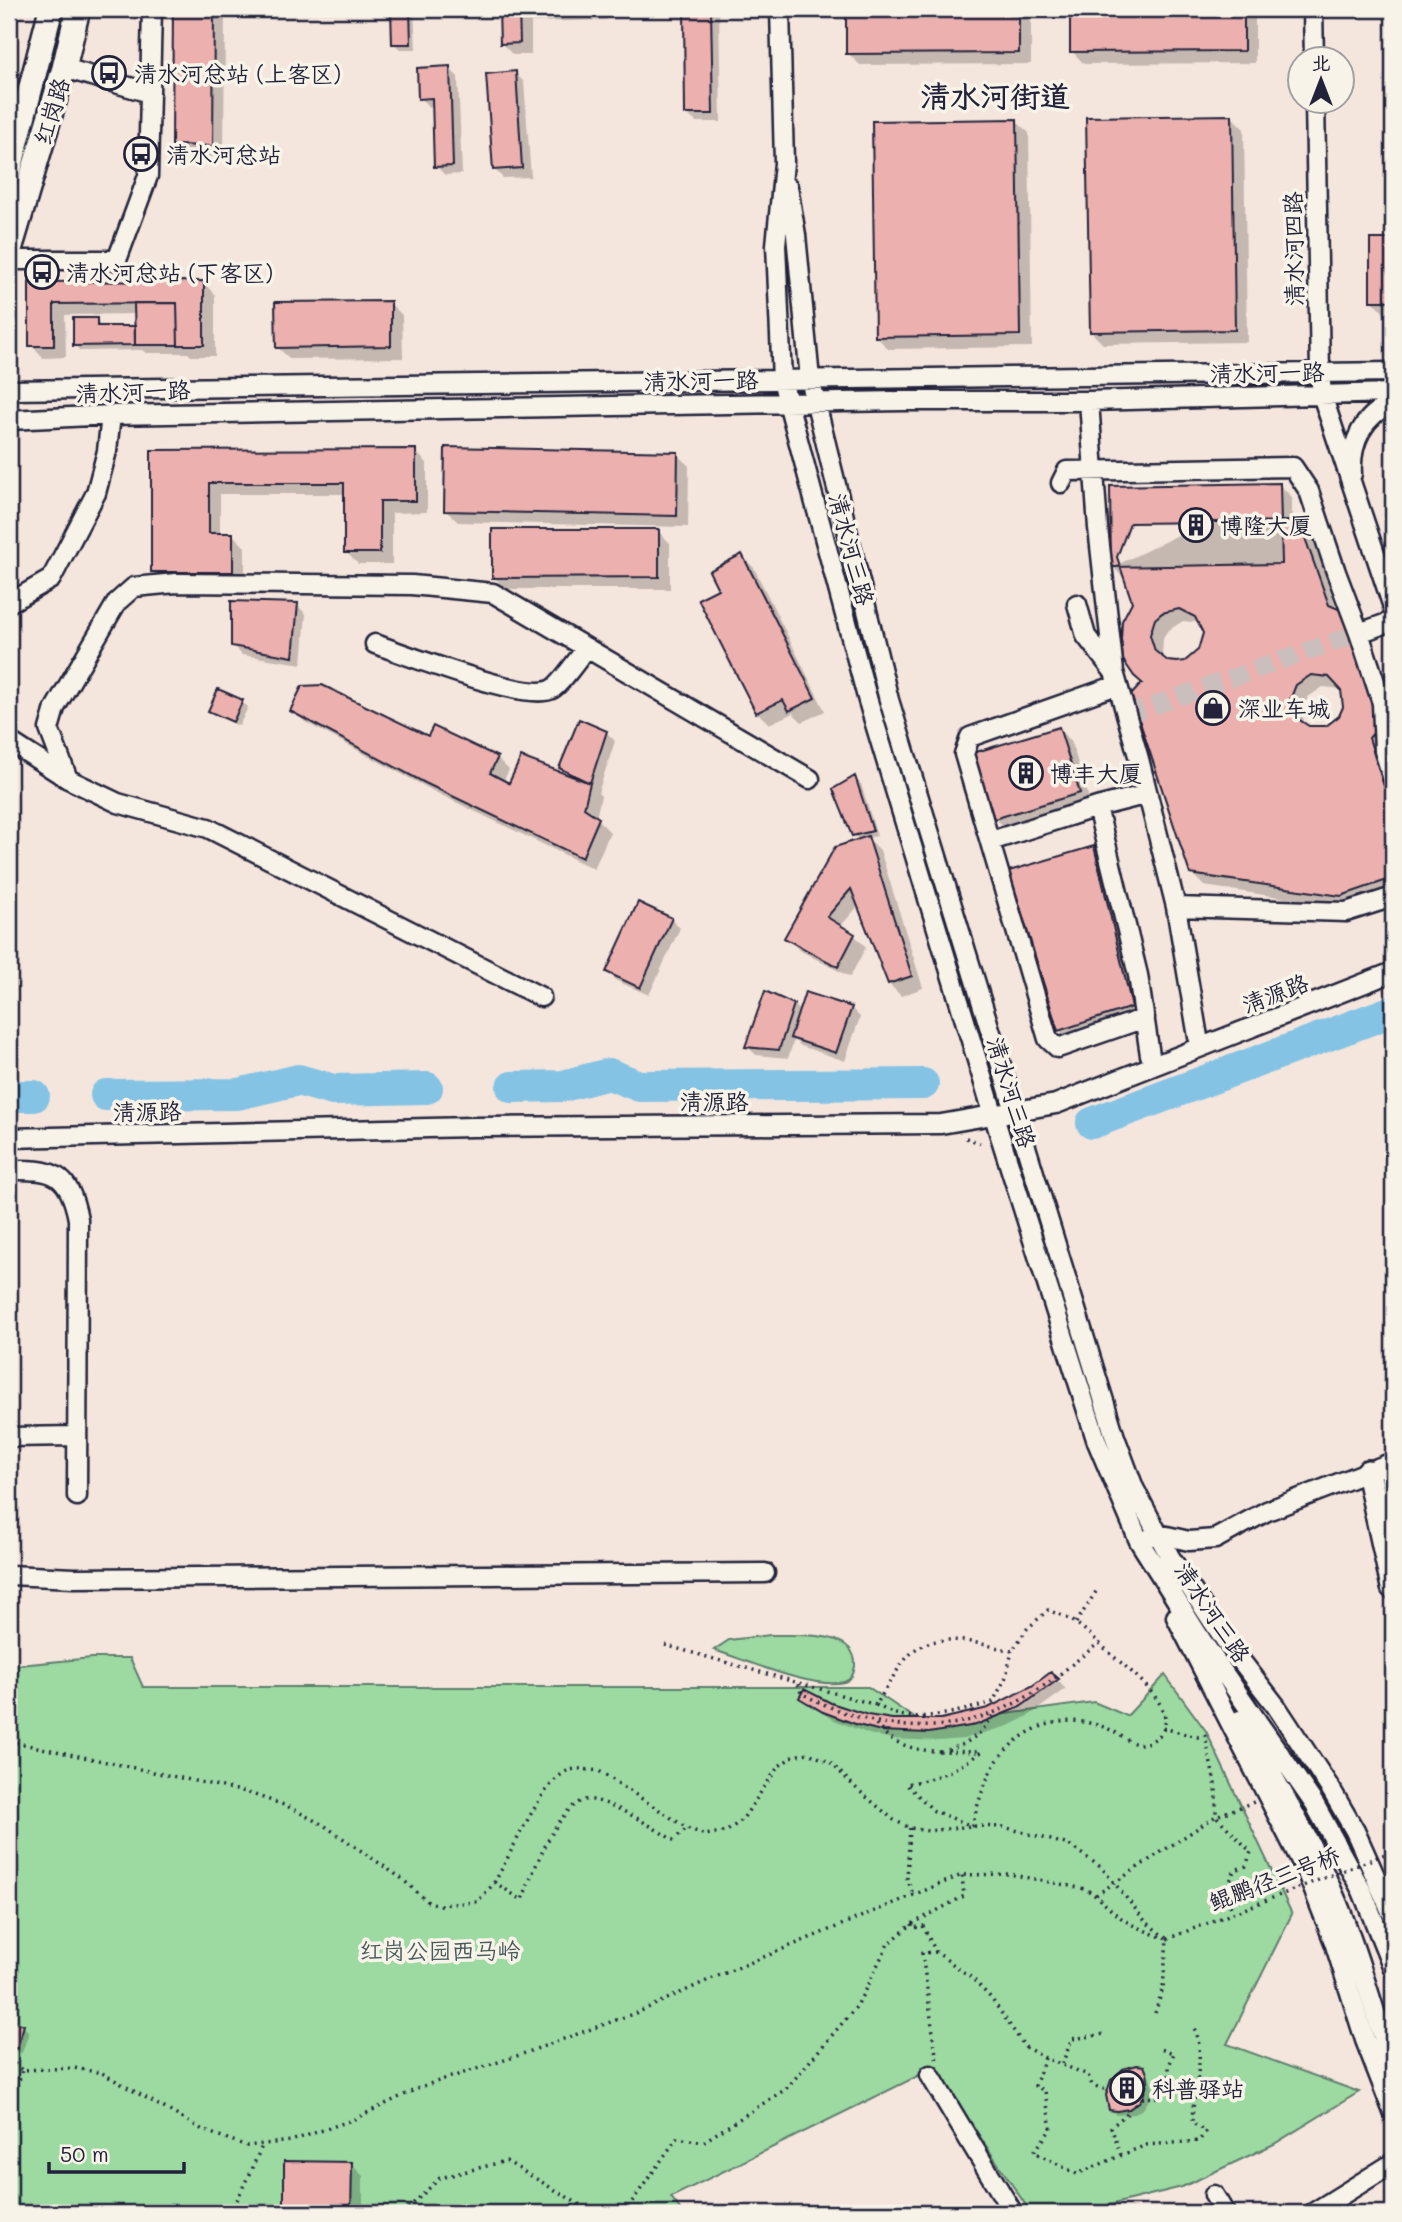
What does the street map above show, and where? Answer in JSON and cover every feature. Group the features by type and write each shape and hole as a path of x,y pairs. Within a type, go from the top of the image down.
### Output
{"main road":[{"name":"红岗路","path":"9,172 51,9"},
{"name":"红岗路","path":"9,253 64,68 78,9"},
{"path":"1368,1472 1393,1587"}],"street":[{"path":"9,260 117,260 148,176 152,9"},
{"name":"清水河三路","path":"780,9 784,163 776,245 782,380 868,701 992,1110 1097,1442 1139,1541 1204,1644 1315,1805 1362,1891 1393,1968"},
{"path":"1313,9 1314,46"},
{"path":"64,68 150,93"},
{"name":"清水河四路","path":"1315,116 1322,395 1393,607"},
{"name":"清水河三路","path":"784,163 796,235 810,379 889,700 1115,1437 1133,1488 1170,1557 1276,1706 1332,1791 1355,1831 1393,1916"},
{"name":"清水河一路","path":"9,390 1393,372"},
{"name":"清水河一路","path":"9,420 111,415 1089,401 1393,393"},
{"path":"1089,401 1093,470 1115,679 1176,906 1198,1037"},
{"path":"1353,488 1352,467 1357,435 1371,416 1393,403"},
{"path":"9,603 51,579 96,493 107,452 111,415"},
{"path":"1061,483 1067,471 1293,467 1309,491 1382,703 1384,751 1393,779"},
{"path":"68,779 49,729 55,708 117,602 134,587 176,583 412,585 493,593 810,779"},
{"path":"1077,604 1086,636 1115,679"},
{"path":"1359,633 1393,621"},
{"path":"375,644 484,681 533,693 552,690 587,648"},
{"path":"1115,679 970,737 964,754 1048,1039 1058,1048 1144,1018"},
{"path":"9,741 68,779 118,803 208,828 541,997"},
{"path":"991,841 1097,807 1148,794"},
{"path":"1097,807 1138,975 1150,1055"},
{"path":"1176,906 1346,912 1393,897"},
{"name":"清源路","path":"1013,1106 1393,963"},
{"name":"清源路","path":"9,1138 472,1127 941,1124 1013,1106 1056,1104 1393,972"},
{"name":"清源路","path":"9,1127 471,1116 940,1113 992,1110"},
{"path":"9,1170 41,1170 55,1174 66,1184 74,1199 78,1219 77,1496"},
{"path":"9,1437 77,1436"},
{"path":"1139,1541 1158,1534 1189,1541 1215,1539 1267,1511 1393,1462"},
{"path":"1153,1566 1185,1637 1307,1873 1334,1942 1364,2040 1393,2112"},
{"path":"9,1575 74,1578 765,1573"},
{"path":"1204,1644 1237,1715 1288,1801 1319,1861 1339,1906 1393,2066"},
{"path":"931,2077 1013,2213"},
{"path":"1313,2213 1393,2163"},
{"path":"1214,2195 1225,2213"}],"path":[{"path":"1076,1623 1097,1590"},
{"path":"665,1645 876,1705 897,1714 931,1715 964,1711 993,1702 1006,1677 1012,1651 1027,1629 1048,1610 1076,1623 1146,1685 1162,1707 1165,1718 1163,1728 1152,1741 1141,1744 1130,1743 1114,1731 1089,1722 1054,1721 1025,1735 999,1757 981,1796 972,1826"},
{"path":"876,1705 902,1666 919,1647 949,1639 976,1642 1012,1651"},
{"path":"798,1684 801,1693 823,1705 874,1723 942,1726 994,1712 1041,1687 1099,1643"},
{"path":"938,1751 957,1747 974,1738 988,1726 994,1712"},
{"path":"874,1723 887,1736 903,1746 938,1751 981,1752 965,1765 944,1776 906,1784 934,1811 972,1826"},
{"path":"1163,1728 1197,1737 1205,1736 1216,1788 1216,1816 1251,1852 1246,1866 1235,1870 1229,1881 1226,1896 1233,1912"},
{"path":"9,1741 246,1793 287,1806 325,1826 401,1878 429,1902 441,1905 477,1902 494,1882 529,1816 550,1787 566,1771 599,1771 687,1828 705,1835 727,1831 743,1821 778,1768 793,1756 808,1754 830,1762 857,1790 894,1820 911,1828 938,1831 972,1826 1004,1827 1069,1845 1102,1868 1146,1922 1167,1939"},
{"path":"494,1882 522,1900 562,1818 572,1806 585,1800 601,1801 650,1824 673,1840 687,1828"},
{"path":"1097,1895 1216,1816 1253,1803"},
{"path":"911,1828 907,1878 913,1894"},
{"name":"鲲鹏径三号桥","path":"1167,1939 1393,1851"},
{"path":"9,2059 22,2070 74,2068 102,2073 203,2130 247,2146 291,2141 352,2120 423,2086 514,2057 641,2011 713,1978 962,1875 1009,1874 1085,1889 1097,1895 1118,1916 1141,1930 1167,1939"},
{"path":"624,2213 677,2138 703,2142 786,2089 858,2006 888,1944 912,1924 964,1896 962,1875"},
{"path":"912,1924 913,1928 923,1926 936,1952 972,1978 991,1998 1026,2047 1045,2058 1088,2075 1095,2087 1107,2090"},
{"path":"1155,2013 1163,1988 1167,1939"},
{"path":"931,2077 937,2065 922,1953 936,1952"},
{"path":"1045,2058 1035,2086 1045,2091 1051,2129 1034,2152 1077,2174 1146,2146 1199,2141 1206,2132 1192,2123 1199,2064 1199,2037 1194,2028"},
{"path":"1062,2064 1072,2039 1105,2034"},
{"path":"1142,2098 1160,2097 1169,2088 1169,2066 1174,2053 1160,2049"},
{"path":"9,2089 19,2081 22,2070"},
{"path":"1121,2155 1111,2127 1129,2112 1129,2109"},
{"path":"231,2213 263,2144"},
{"path":"403,2213 440,2178 506,2161 594,2213"}],"green space":[{"path":"770,1635 808,1635 846,1645 853,1654 855,1666 852,1676 844,1682 815,1682 779,1673 714,1650 729,1640"},
{"name":"红岗公园西马岭","path":"92,1658 130,1658 143,1687 868,1687 925,1725 1094,1702 1127,1716 1165,1675 1206,1731 1292,1914 1227,2044 1359,2092 1274,2144 1182,2187 1077,2213 1031,2213 934,2068 671,2197 683,2213 9,2213 9,1666"}],"building":[{"path":"173,9 214,9 213,146 172,145"},
{"path":"391,9 410,9 411,44 392,44"},
{"path":"499,9 578,9 519,10 520,43 500,44"},
{"path":"684,9 711,9 713,114 685,114"},
{"path":"846,9 1019,9 1019,53 846,54"},
{"path":"1070,9 1244,9 1244,51 1070,52"},
{"path":"450,66 453,166 434,167 432,98 418,99 417,68"},
{"path":"516,71 522,168 493,170 486,74"},
{"path":"1232,115 1235,330 1090,332 1086,117"},
{"path":"1017,119 1020,335 875,337 872,121"},
{"path":"1370,239 1393,239 1393,301 1370,301"},
{"path":"204,281 204,345 178,345 177,303 54,304 54,346 29,346 29,282"},
{"path":"391,301 391,346 276,348 275,302"},
{"path":"134,303 177,303 178,345 135,345"},
{"path":"73,318 97,318 97,326 135,326 135,345 73,346"},
{"path":"445,447 678,452 677,516 444,511"},
{"path":"416,449 416,501 380,501 380,553 344,553 344,483 209,483 209,533 233,533 233,572 151,572 151,450"},
{"name":"博隆大厦","path":"1280,483 1282,564 1111,567 1110,486"},
{"name":"深业车城","path":"1299,521 1329,605 1341,610 1348,618 1378,718 1375,731 1369,738 1393,815 1393,878 1341,896 1190,874 1131,695 1142,683 1123,660 1122,621 1132,602 1117,557 1130,523","holes":["1179,609 1195,617 1203,633 1198,650 1185,661 1168,661 1155,651 1150,635 1155,619 1162,613","1311,675 1329,677 1341,690 1343,707 1339,716 1326,726 1309,726 1295,717 1291,709 1290,700 1296,685"]},
{"path":"492,529 659,529 659,577 492,578"},
{"path":"742,554 815,698 789,711 783,700 756,713 698,599 718,589 709,571"},
{"path":"231,601 298,603 293,657 231,646"},
{"path":"322,685 428,736 433,726 498,757 490,773 509,783 521,757 590,783 584,808 599,818 582,858 425,783 290,711 302,686"},
{"path":"218,689 243,700 233,722 208,711"},
{"path":"579,719 607,731 590,783 559,768"},
{"name":"博丰大厦","path":"1059,727 1080,793 994,819 973,753"},
{"path":"855,776 873,831 852,836 833,789"},
{"path":"868,836 912,976 888,984 851,889 827,917 855,934 838,967 784,938 835,847"},
{"path":"1094,846 1132,1007 1058,1031 1009,871"},
{"path":"638,902 672,918 640,988 606,972"},
{"path":"765,991 794,1004 779,1050 745,1047"},
{"path":"805,992 852,1007 836,1053 790,1038"},
{"path":"1051,1672 1059,1679 1020,1707 976,1725 929,1733 881,1731 858,1725 823,1712 799,1698 804,1689 831,1703 868,1715 892,1719 941,1719 988,1708 1032,1686"},
{"path":"9,2020 24,2025 17,2049 9,2046"},
{"name":"科普驿站","path":"1144,2066 1147,2073 1148,2081 1143,2096 1129,2109 1109,2110 1106,2095 1111,2080 1123,2069"},
{"path":"284,2161 352,2162 351,2213 284,2213"}],"waterway":[{"path":"1092,1123 1393,1011"},
{"path":"512,1087 563,1086 609,1074 639,1086 923,1084"},
{"path":"106,1095 238,1094 298,1080 333,1090 427,1088"},
{"path":"9,1096 34,1096"}],"tunnel":[{"path":"1127,715 1359,633"}],"place":[{"name":"清水河总站 (上客区)","path":"109,73"},
{"name":"清水河总站","path":"141,154"},
{"name":"清水河总站 (下客区)","path":"42,272"},
{"name":"博隆大厦","path":"1196,525"},
{"name":"深业车城","path":"1213,708"},
{"name":"博丰大厦","path":"1026,773"},
{"name":"科普驿站","path":"1127,2088"}],"district":[{"name":"清水河街道","path":"995,95"}]}
